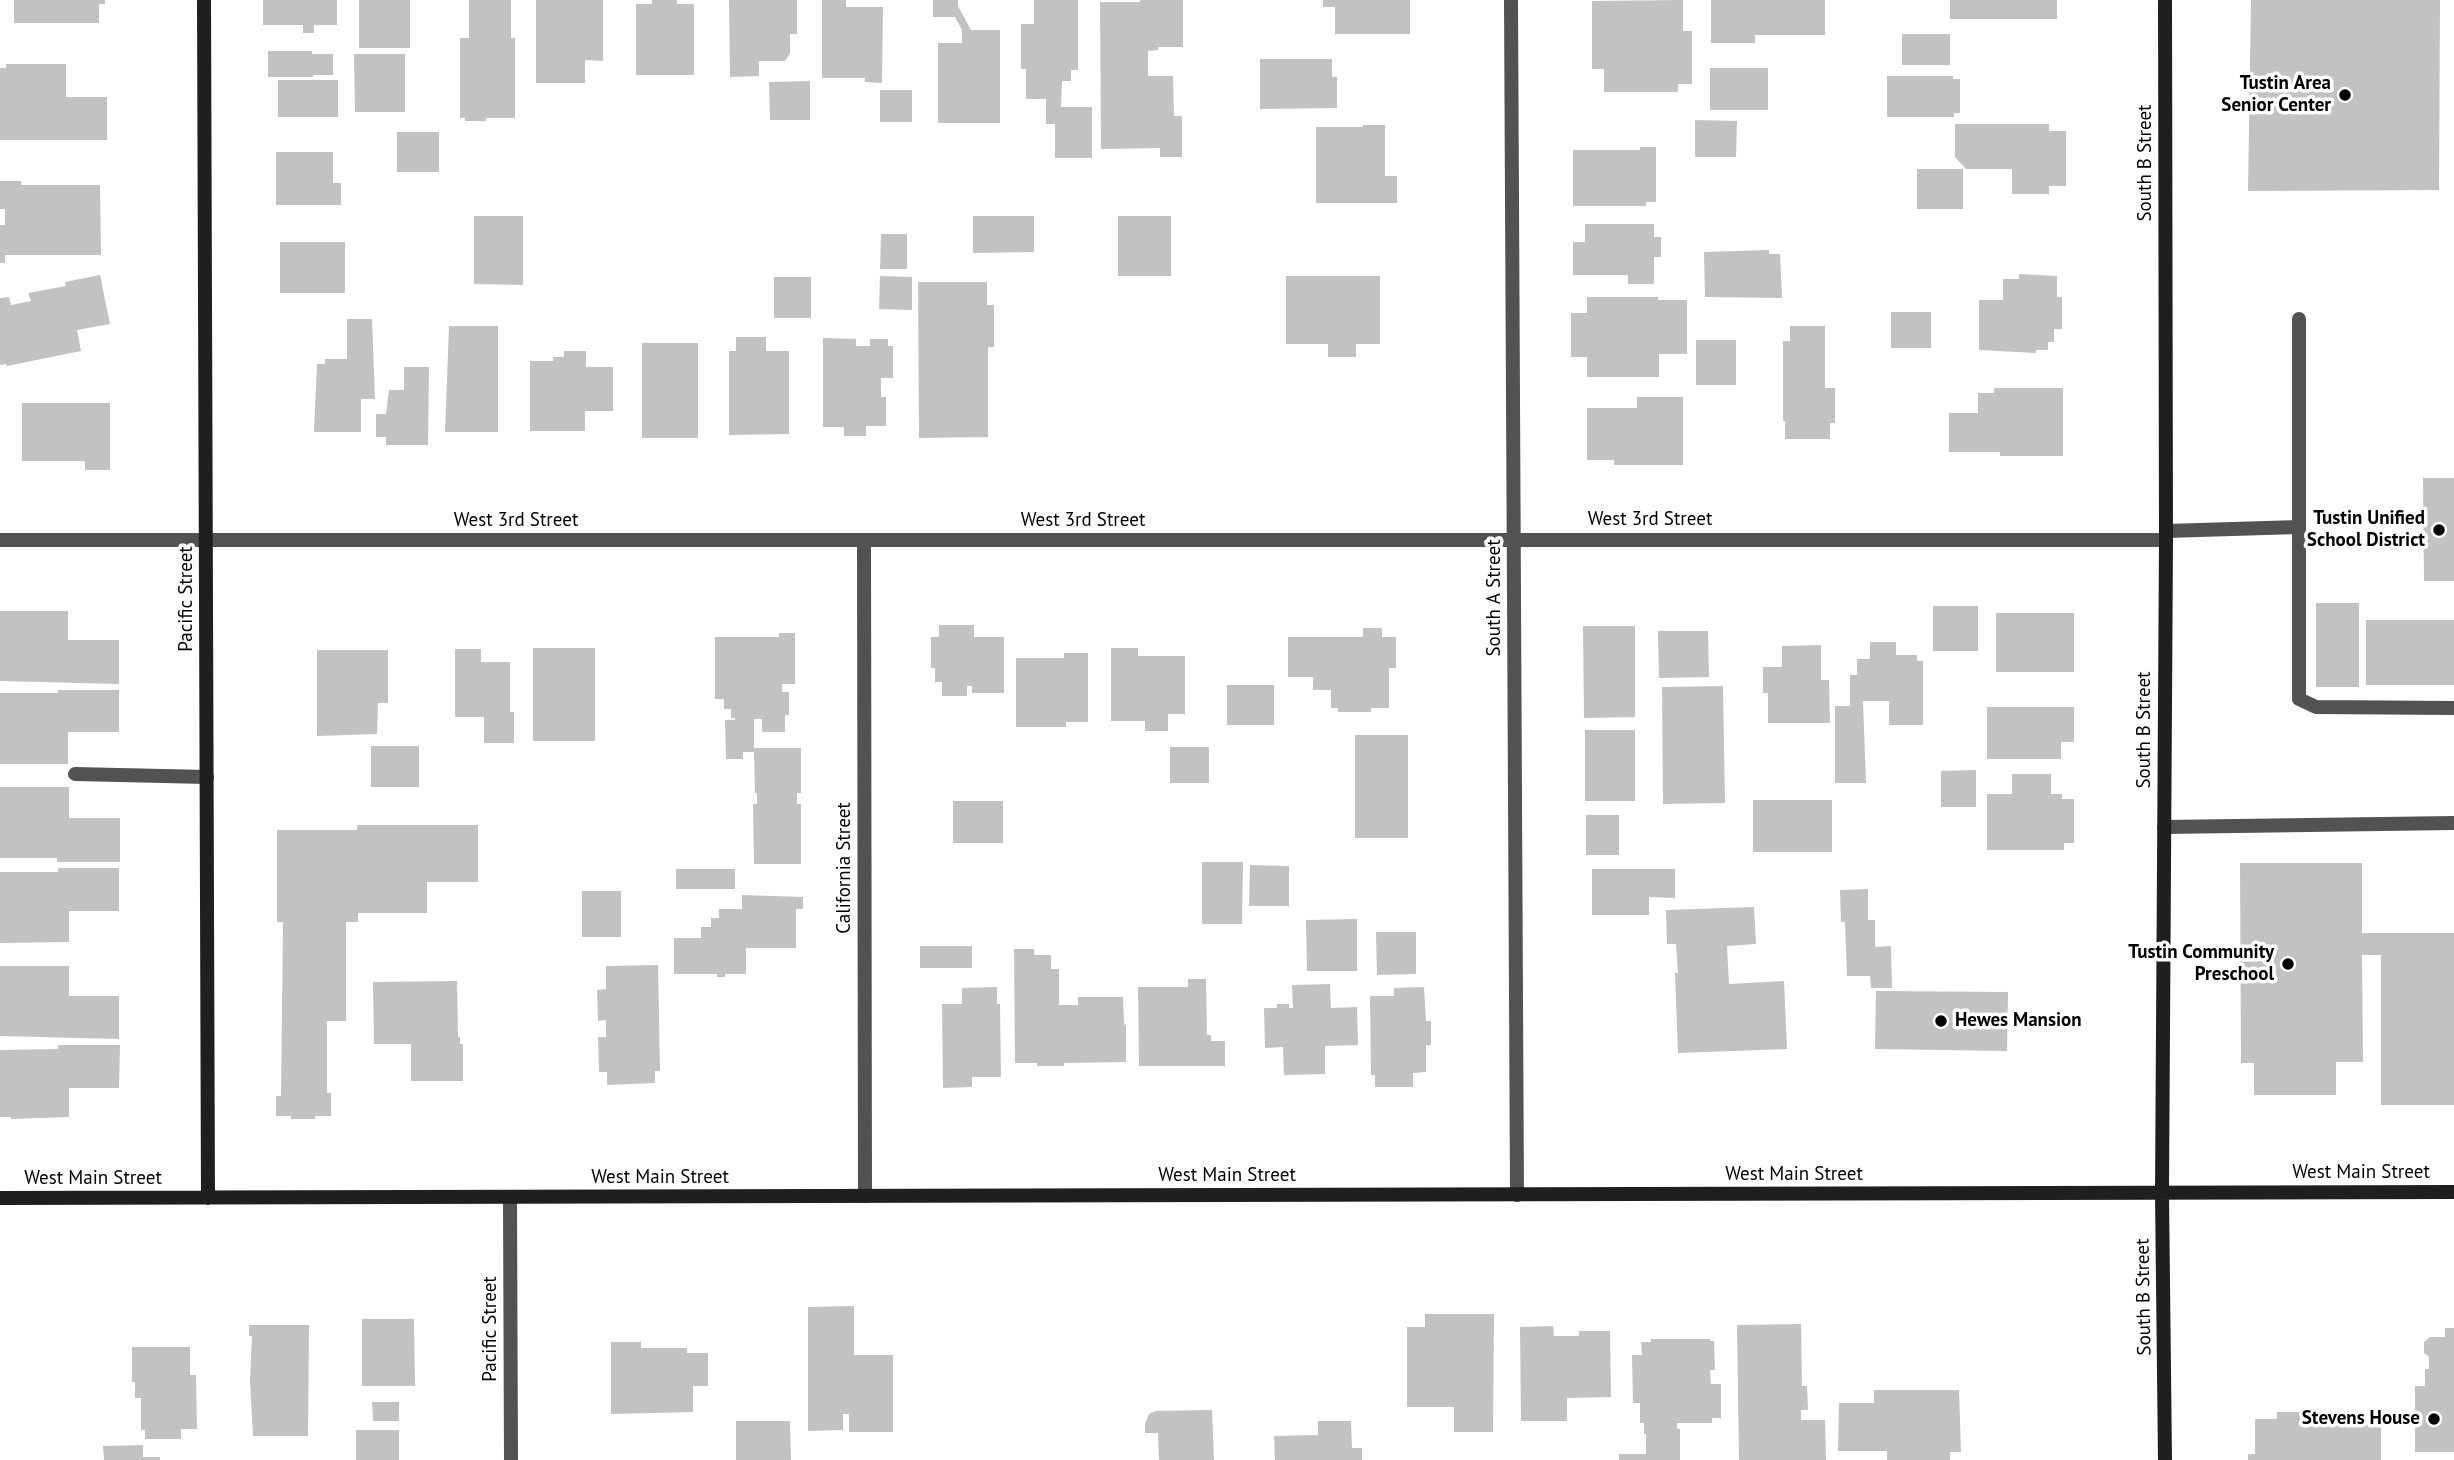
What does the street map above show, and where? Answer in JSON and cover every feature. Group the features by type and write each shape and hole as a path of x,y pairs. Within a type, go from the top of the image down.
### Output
{"street":[{"name":"Pacific Street","path":"204,0 208,1198"},
{"name":"South A Street","path":"1511,0 1517,1195"},
{"name":"South B Street","path":"2165,0 2166,535 2162,1193 2165,1460"},
{"path":"2298,319 2299,699 2316,707 2454,708"},
{"name":"West 3rd Street","path":"0,540 1514,540 2166,535 2298,527"},
{"name":"California Street","path":"864,540 865,1196"},
{"path":"75,774 207,777"},
{"path":"2164,827 2454,823"},
{"name":"West Main Street","path":"0,1198 2454,1192"},
{"name":"Pacific Street","path":"510,1198 511,1460"}],"building":[{"path":"14,0 105,0 105,4 99,4 99,23 14,23"},
{"path":"263,0 337,0 337,25 314,25 314,33 303,33 303,25 263,25"},
{"path":"359,0 410,0 410,48 359,48"},
{"path":"469,0 511,0 511,38 515,38 515,118 465,121 465,118 460,118 460,38 469,38"},
{"path":"536,0 603,0 603,61 585,60 585,83 536,83"},
{"path":"652,0 677,0 677,4 694,4 694,75 636,75 636,4 652,4"},
{"path":"729,0 797,0 797,34 790,34 790,53 785,61 759,61 759,76 730,77"},
{"path":"822,0 846,0 846,7 883,7 882,83 865,82 865,78 822,78"},
{"path":"933,0 958,0 958,6 971,30 1000,30 1000,123 938,123 938,43 962,43 962,30 955,17 933,17"},
{"path":"1034,0 1078,0 1078,70 1071,70 1071,81 1062,81 1061,107 1092,107 1092,158 1055,158 1055,124 1046,124 1046,99 1026,99 1026,69 1021,69 1021,24 1034,24"},
{"path":"1183,0 1183,47 1158,47 1158,50 1148,51 1148,76 1173,76 1174,116 1182,116 1182,157 1160,157 1160,148 1101,149 1100,2"},
{"path":"1323,0 1410,0 1410,34 1335,34 1335,7 1323,7"},
{"path":"1683,0 1683,31 1692,31 1692,84 1678,84 1678,92 1604,92 1604,69 1592,69 1592,1"},
{"path":"1711,0 1825,0 1825,35 1755,35 1755,43 1711,43"},
{"path":"1950,0 2057,0 2057,19 1950,19"},
{"name":"Tustin Area Senior Center","path":"2251,0 2440,0 2439,190 2248,191"},
{"path":"1902,34 1950,34 1950,65 1902,65"},
{"path":"268,51 333,54 333,75 268,77"},
{"path":"354,54 405,54 405,112 355,112"},
{"path":"1260,59 1332,59 1332,77 1337,77 1337,108 1260,109"},
{"path":"6,64 66,64 66,97 107,97 107,140 0,140 0,68 6,68"},
{"path":"1710,68 1768,68 1768,110 1710,110"},
{"path":"1887,76 1953,76 1953,79 1960,79 1960,113 1954,113 1954,117 1887,117"},
{"path":"278,80 338,80 338,117 278,117"},
{"path":"810,81 810,120 770,120 769,82"},
{"path":"880,90 912,90 912,122 880,122"},
{"path":"1695,120 1737,121 1736,157 1695,157"},
{"path":"1955,124 2049,124 2049,131 2066,131 2066,186 2049,186 2049,194 2012,194 2012,169 1966,169 1955,157"},
{"path":"1385,125 1385,176 1397,176 1397,203 1316,203 1316,127"},
{"path":"397,132 439,132 439,172 397,172"},
{"path":"1640,147 1656,147 1656,202 1646,202 1646,206 1573,206 1573,150 1640,150"},
{"path":"276,152 333,152 333,183 341,183 341,205 276,205"},
{"path":"1917,169 1963,169 1963,209 1917,209"},
{"path":"0,181 21,181 21,185 100,185 101,255 5,255 5,263 0,263 0,225 5,225 5,209 0,209"},
{"path":"474,216 523,216 523,285 474,284"},
{"path":"973,216 1034,216 1034,252 973,253"},
{"path":"1118,216 1171,216 1171,276 1118,276"},
{"path":"1585,224 1654,224 1654,237 1661,237 1661,257 1654,257 1654,284 1628,284 1628,275 1573,275 1573,242 1585,242"},
{"path":"881,234 907,234 907,269 880,269"},
{"path":"280,242 345,242 345,293 280,293"},
{"path":"1769,250 1769,254 1780,254 1782,298 1705,297 1704,252"},
{"path":"2019,274 2057,276 2057,297 2062,297 2062,329 2054,329 2054,342 2048,342 2048,350 2036,350 2036,353 1979,350 1979,300 2003,300 2003,279 2019,279"},
{"path":"100,275 110,324 77,330 81,351 7,366 0,365 0,298 9,297 11,305 31,301 28,293 66,286 65,282"},
{"path":"880,276 912,277 912,310 879,309"},
{"path":"1286,276 1380,276 1380,344 1356,344 1356,357 1328,357 1328,344 1286,344"},
{"path":"774,277 811,277 811,318 774,318"},
{"path":"918,282 987,282 987,305 994,305 994,347 988,347 988,437 919,438"},
{"path":"1587,297 1658,297 1658,300 1687,300 1687,354 1659,354 1659,377 1587,377 1587,357 1571,357 1571,313 1587,313"},
{"path":"1891,312 1931,312 1931,348 1891,348"},
{"path":"347,319 372,319 375,399 361,399 361,432 314,432 317,364 325,364 325,359 347,359"},
{"path":"449,326 498,326 498,432 445,432"},
{"path":"1790,326 1825,326 1825,388 1835,388 1835,423 1830,423 1830,439 1785,439 1783,341 1790,341"},
{"path":"736,337 766,337 766,351 789,351 789,434 729,435 729,351 736,351"},
{"path":"823,338 856,339 856,346 870,346 870,339 888,339 888,346 893,346 893,378 881,378 881,397 886,397 886,426 866,426 866,436 844,436 844,427 823,427"},
{"path":"1696,340 1736,340 1736,385 1696,385"},
{"path":"642,343 698,343 698,438 642,438"},
{"path":"564,351 586,351 586,367 613,367 613,411 585,411 585,431 530,431 530,361 553,361 553,357 564,357"},
{"path":"404,367 429,367 428,445 386,445 386,437 376,437 376,414 386,414 389,390 404,390"},
{"path":"1994,388 2063,388 2063,456 2000,456 2000,452 1949,452 1949,413 1978,413 1978,393 1994,393"},
{"path":"1637,397 1683,397 1683,465 1614,465 1614,460 1587,460 1587,408 1637,408"},
{"path":"22,403 110,403 110,470 85,470 85,461 22,461"},
{"name":"Tustin Unified School District","path":"2423,478 2454,478 2454,581 2424,581"},
{"path":"2316,603 2359,603 2359,687 2316,687"},
{"path":"1933,606 1978,606 1978,651 1933,651"},
{"path":"0,611 68,611 68,640 119,640 119,684 0,681"},
{"path":"1996,613 2074,613 2074,672 1996,672"},
{"path":"2366,620 2454,620 2454,685 2366,685"},
{"path":"939,625 974,625 974,637 1004,637 1004,693 972,693 972,686 967,686 967,696 942,696 942,682 935,682 935,668 931,668 931,637 939,637"},
{"path":"1583,626 1635,626 1635,717 1584,718"},
{"path":"1363,628 1382,628 1382,637 1396,637 1396,668 1389,668 1389,708 1371,708 1371,712 1338,712 1338,708 1331,708 1331,690 1313,690 1313,677 1288,677 1288,637 1363,637"},
{"path":"1658,631 1708,631 1709,677 1659,678"},
{"path":"779,633 795,633 795,684 782,684 782,692 789,692 789,715 785,715 785,732 762,732 762,719 754,719 754,748 801,748 801,793 797,793 797,804 801,804 801,864 754,864 753,804 757,804 757,793 754,752 743,752 743,759 726,759 725,720 735,718 731,718 731,709 724,709 724,699 715,699 715,637 779,637"},
{"path":"1870,642 1896,642 1896,655 1917,655 1917,661 1923,661 1923,725 1889,725 1889,701 1863,701 1866,783 1835,783 1835,706 1850,706 1850,675 1857,675 1857,659 1870,659"},
{"path":"1821,645 1821,680 1829,680 1830,723 1768,723 1768,693 1763,693 1763,667 1782,667 1782,646"},
{"path":"533,648 595,648 595,741 533,741"},
{"path":"1111,648 1138,648 1138,656 1185,656 1185,714 1168,714 1168,731 1145,731 1145,721 1111,721"},
{"path":"455,649 481,649 481,662 510,662 510,712 514,712 514,743 484,743 484,717 455,717"},
{"path":"317,650 388,650 388,703 378,703 377,734 317,736"},
{"path":"1064,653 1088,653 1088,722 1066,722 1066,727 1016,727 1016,658 1064,658"},
{"path":"1227,685 1274,685 1274,725 1227,725"},
{"path":"1723,686 1725,803 1663,804 1662,687"},
{"path":"58,690 119,690 119,732 68,732 68,764 0,764 0,693 58,693"},
{"path":"1987,707 2074,707 2074,742 2061,742 2061,759 1987,759"},
{"path":"1585,730 1635,730 1635,801 1585,801"},
{"path":"1355,735 1408,735 1408,838 1355,838"},
{"path":"371,746 419,746 419,787 371,787"},
{"path":"1170,747 1209,747 1209,783 1170,783"},
{"path":"1976,770 1976,807 1941,807 1941,771"},
{"path":"2012,774 2051,774 2051,794 2062,794 2062,799 2074,799 2074,843 2064,843 2064,850 1987,850 1987,794 2012,794"},
{"path":"0,787 69,787 69,818 120,818 120,862 0,858"},
{"path":"1753,800 1832,800 1832,852 1753,852"},
{"path":"953,801 1003,801 1003,843 953,843"},
{"path":"1586,815 1619,815 1619,855 1586,855"},
{"path":"357,825 478,825 478,882 427,882 427,913 358,913 358,922 346,922 346,1021 327,1021 327,1093 331,1093 331,1116 291,1119 291,1116 276,1116 276,1096 281,1096 283,922 277,922 277,830 357,830"},
{"path":"1202,862 1243,862 1242,924 1202,924"},
{"path":"2240,863 2362,863 2362,933 2454,933 2454,1105 2381,1105 2381,955 2362,955 2363,1062 2336,1062 2336,1095 2254,1095 2254,1063 2241,1063"},
{"path":"1250,865 1289,866 1289,906 1249,906"},
{"path":"58,868 119,868 119,911 69,911 69,942 0,943 0,872 58,872"},
{"path":"676,869 735,869 735,889 676,889"},
{"path":"1592,869 1675,869 1675,898 1649,897 1649,915 1592,915"},
{"path":"1868,889 1868,920 1875,920 1875,947 1891,946 1892,988 1871,988 1870,976 1847,976 1845,922 1841,922 1840,890"},
{"path":"582,891 621,891 621,937 582,937"},
{"path":"742,895 803,897 803,909 796,909 796,948 746,948 746,974 725,974 725,977 717,977 717,974 674,974 674,938 701,938 701,927 711,927 711,918 719,918 719,909 742,909"},
{"path":"1754,907 1756,944 1727,946 1729,984 1784,981 1787,1049 1678,1053 1676,944 1667,944 1666,910"},
{"path":"1357,919 1357,971 1307,971 1306,920"},
{"path":"1376,932 1416,932 1416,974 1377,975"},
{"path":"920,946 972,946 972,968 920,968"},
{"path":"1014,949 1034,949 1034,955 1051,955 1051,969 1059,969 1059,1005 1078,1005 1078,997 1123,997 1126,1062 1064,1063 1064,1066 1015,1063"},
{"path":"658,965 660,1071 655,1071 655,1083 607,1085 607,1072 599,1072 598,1037 606,1037 606,1020 598,1021 597,990 606,989 606,966"},
{"path":"0,966 69,966 69,996 119,996 119,1039 0,1036"},
{"path":"1188,979 1206,979 1207,1035 1211,1035 1211,1041 1225,1041 1225,1066 1139,1066 1138,987 1188,987"},
{"path":"457,981 458,1037 460,1044 463,1044 463,1081 411,1081 411,1044 374,1044 373,982"},
{"path":"1330,984 1331,1008 1357,1007 1358,1045 1325,1046 1325,1074 1284,1075 1283,1047 1265,1048 1264,1008 1289,1004 1289,1008 1293,1008 1292,985"},
{"path":"997,987 997,1004 1000,1004 1001,1077 972,1077 972,1087 943,1088 942,1004 962,1004 962,988"},
{"path":"1424,987 1426,1021 1431,1021 1431,1045 1426,1045 1426,1072 1413,1073 1413,1087 1375,1087 1375,1075 1371,1075 1370,996 1394,996 1394,988"},
{"name":"Hewes Mansion","path":"1876,991 2008,992 2007,1051 1875,1049"},
{"path":"58,1045 120,1045 119,1088 69,1088 69,1117 0,1117 0,1050 58,1049"},
{"path":"854,1306 854,1355 893,1355 893,1432 849,1432 849,1414 843,1414 843,1430 808,1431 808,1307"},
{"path":"1425,1314 1494,1314 1493,1432 1454,1432 1454,1407 1407,1407 1407,1327 1425,1327"},
{"path":"362,1319 414,1319 415,1386 362,1386"},
{"path":"1801,1324 1802,1386 1807,1386 1808,1410 1801,1410 1801,1420 1825,1420 1826,1460 1739,1460 1737,1325"},
{"path":"249,1325 309,1325 308,1436 253,1436 250,1381 252,1336 249,1336"},
{"path":"1553,1326 1554,1336 1579,1336 1579,1331 1610,1331 1611,1397 1567,1398 1567,1421 1521,1421 1520,1327"},
{"name":"Stevens House","path":"2445,1328 2454,1328 2454,1452 2415,1452 2415,1386 2425,1386 2425,1369 2429,1369 2429,1357 2424,1353 2424,1342 2430,1337 2445,1337"},
{"path":"1651,1339 1714,1341 1715,1370 1710,1370 1711,1384 1721,1384 1721,1418 1712,1418 1712,1423 1677,1423 1677,1429 1680,1429 1680,1460 1619,1460 1619,1454 1646,1454 1644,1423 1640,1423 1640,1403 1633,1403 1632,1355 1642,1355 1641,1342 1651,1342"},
{"path":"611,1342 641,1342 641,1348 687,1348 687,1353 708,1353 708,1386 693,1386 693,1412 611,1414"},
{"path":"132,1347 190,1347 190,1375 196,1375 197,1429 181,1429 181,1439 145,1439 145,1430 141,1430 141,1398 135,1398 135,1382 132,1382"},
{"path":"1874,1390 1959,1390 1961,1452 1950,1452 1950,1460 1887,1460 1887,1451 1838,1451 1839,1403 1874,1403"},
{"path":"372,1402 399,1402 399,1421 373,1421"},
{"path":"1212,1410 1214,1460 1159,1460 1158,1433 1145,1433 1149,1414 1156,1411"},
{"path":"2277,1412 2366,1412 2366,1419 2381,1419 2381,1460 2248,1460 2248,1454 2255,1454 2255,1419 2277,1419"},
{"path":"736,1421 790,1421 791,1460 736,1460"},
{"path":"1318,1421 1351,1421 1352,1448 1362,1448 1362,1460 1275,1460 1274,1436 1318,1435"},
{"path":"356,1430 399,1430 399,1460 356,1460"},
{"path":"143,1445 143,1457 160,1457 160,1460 104,1460 103,1446"}],"place":[{"name":"Tustin Area Senior Center","path":"2345,95"},
{"name":"Tustin Unified School District","path":"2439,530"},
{"name":"Tustin Community Preschool","path":"2288,964"},
{"name":"Hewes Mansion","path":"1941,1021"},
{"name":"Stevens House","path":"2434,1419"}]}
